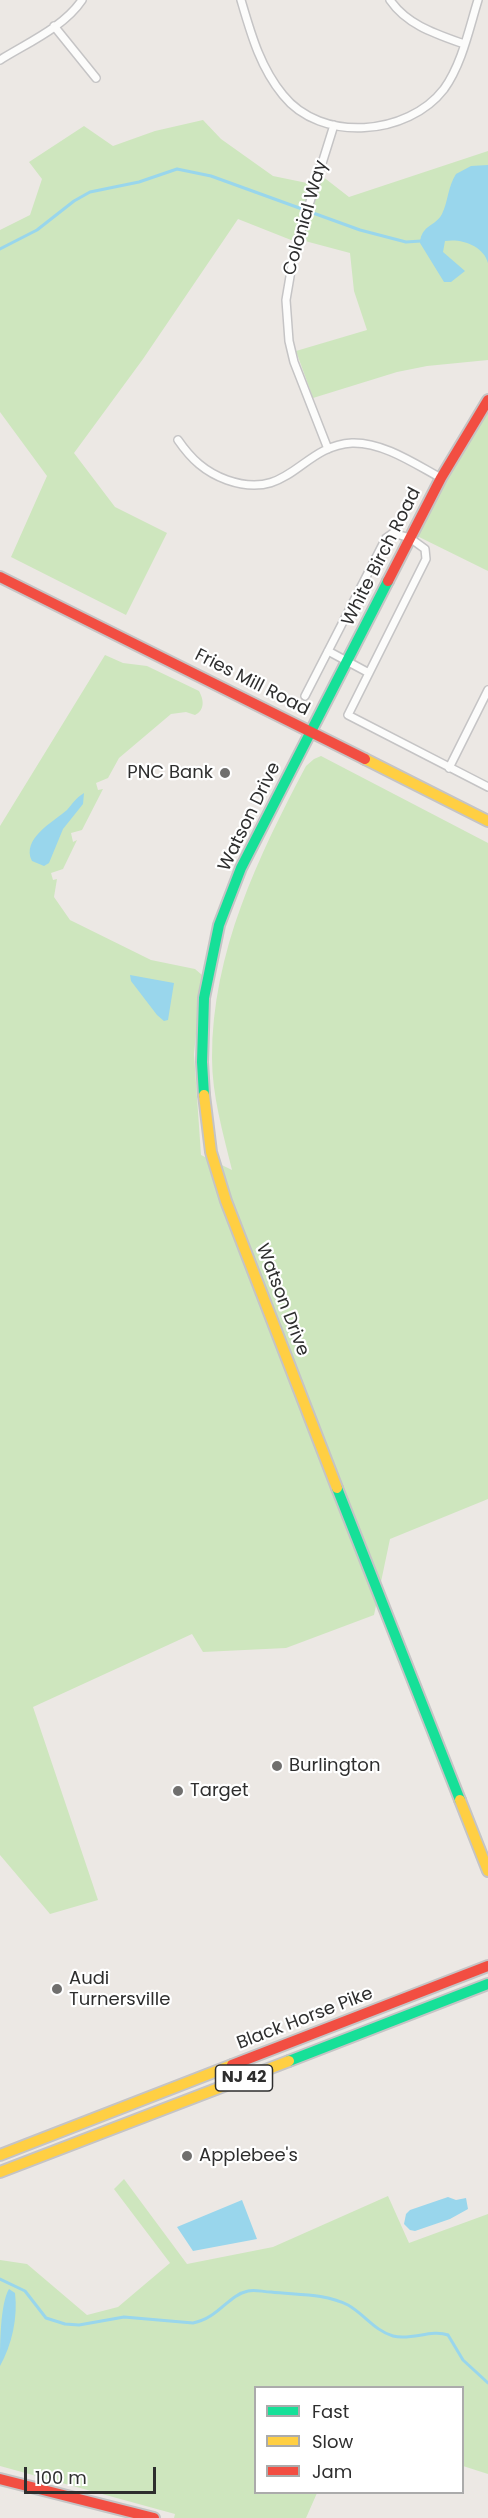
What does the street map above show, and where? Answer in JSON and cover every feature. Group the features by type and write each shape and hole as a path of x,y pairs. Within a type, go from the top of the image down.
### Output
{"main road":[{"name":"White Birch Road","path":"311,731 441,478 488,400"},
{"name":"Fries Mill Road","path":"0,577 488,821"},
{"name":"Watson Drive","path":"311,731 242,868 219,925 204,998 202,1062 211,1152 226,1201 354,1535 488,1871"},
{"name":"Black Horse Pike","path":"0,2155 173,2086 488,1966"},
{"name":"Black Horse Pike","path":"0,2172 488,1984"},
{"path":"128,2122 129,2115 137,2106 173,2086"},
{"path":"0,2479 154,2518"}],"street":[{"path":"0,60 54,26 72,12 82,0"},
{"path":"241,0 256,50 269,76 283,96 305,113 334,125 349,128 372,128 393,123 411,116 428,105 444,89 453,74 478,0"},
{"path":"390,0 398,10 418,26 464,44"},
{"path":"54,26 96,78"},
{"name":"Colonial Way","path":"328,449 294,362 287,330 286,300 289,275 307,207 334,125"},
{"path":"178,440 192,458 212,474 233,482 255,486 278,481 328,449 348,444 371,446 389,452 441,478"},
{"path":"305,696 386,538 393,533 410,538 425,549 426,559 348,715 488,787"},
{"path":"327,651 369,673"},
{"path":"449,768 488,690"}],"green space":[{"path":"203,120 221,139 273,176 307,183 322,176 349,197 488,151 488,360 427,366 397,372 313,398 296,351 367,330 354,291 350,253 305,241 291,240 238,219 143,359 74,453 115,507 167,533 126,615 11,557 47,476 0,412 0,230 30,215 42,179 29,162 84,126 113,146 155,131"},
{"path":"488,401 488,571 413,534"},
{"path":"105,655 123,663 147,666 199,691 203,701 202,708 195,715 186,712 171,714 119,758 108,778 96,783 98,790 103,789 82,830 71,833 73,842 77,840 63,869 51,873 53,880 57,879 54,897 70,920 151,960 195,969 202,975 194,1054 201,1155 232,1170 212,1072 214,1019 220,980 229,943 255,870 306,766 321,756 488,843 488,1499 390,1539 374,1615 286,1648 203,1652 192,1634 33,1707 98,1900 50,1914 0,1855 0,826"},
{"path":"124,2179 187,2264 273,2247 388,2196 409,2243 488,2214 488,2474 464,2466 464,2386 254,2386 254,2494 317,2494 306,2518 174,2518 175,2514 0,2466 0,2260 27,2264 87,2315 118,2307 170,2263 114,2189"}],"water":[{"path":"488,165 488,263 486,257 477,248 465,242 445,241 443,252 465,271 451,282 444,282 420,243 421,237 442,214 456,174 471,166"},
{"path":"84,793 83,804 63,829 49,863 44,866 32,861 31,845 35,838"},
{"path":"130,975 174,983 168,1020 164,1021 157,1015 131,981"},
{"path":"448,2197 456,2200 466,2198 468,2209 450,2219 415,2231 410,2230 404,2224 406,2214 410,2210"},
{"path":"242,2200 257,2239 193,2251 177,2227"},
{"path":"9,2289 15,2293 15,2321 8,2349 0,2366 2,2315"}],"waterway":[{"path":"0,249 37,230 74,201 90,192 139,182 177,169 211,176 360,230 406,242 421,241"},
{"path":"0,2279 25,2291 46,2318 65,2324 79,2325 124,2317 193,2323 217,2312 241,2293 251,2290 330,2298 348,2305 381,2330 393,2336 407,2337 435,2333 448,2335 463,2360 488,2383"}],"traffic: fast":[{"path":"204,1095 202,1062 204,998 219,925 241,868 388,581"},
{"path":"337,1488 460,1800"},
{"path":"289,2061 488,1984"}],"traffic: slow":[{"path":"365,759 488,821"},
{"path":"204,1095 211,1152 226,1201 337,1488"},
{"path":"460,1800 488,1871"},
{"path":"0,2172 289,2061"},
{"path":"0,2155 232,2065"}],"traffic: jam":[{"path":"388,581 441,478 488,400"},
{"path":"0,577 365,759"},
{"path":"232,2065 488,1966"},
{"path":"0,2479 154,2518"}],"place":[{"name":"PNC Bank","path":"225,773"},
{"name":"Burlington","path":"277,1766"},
{"name":"Target","path":"178,1791"},
{"name":"Audi Turnersville","path":"57,1989"},
{"name":"Applebee's","path":"187,2156"}]}
